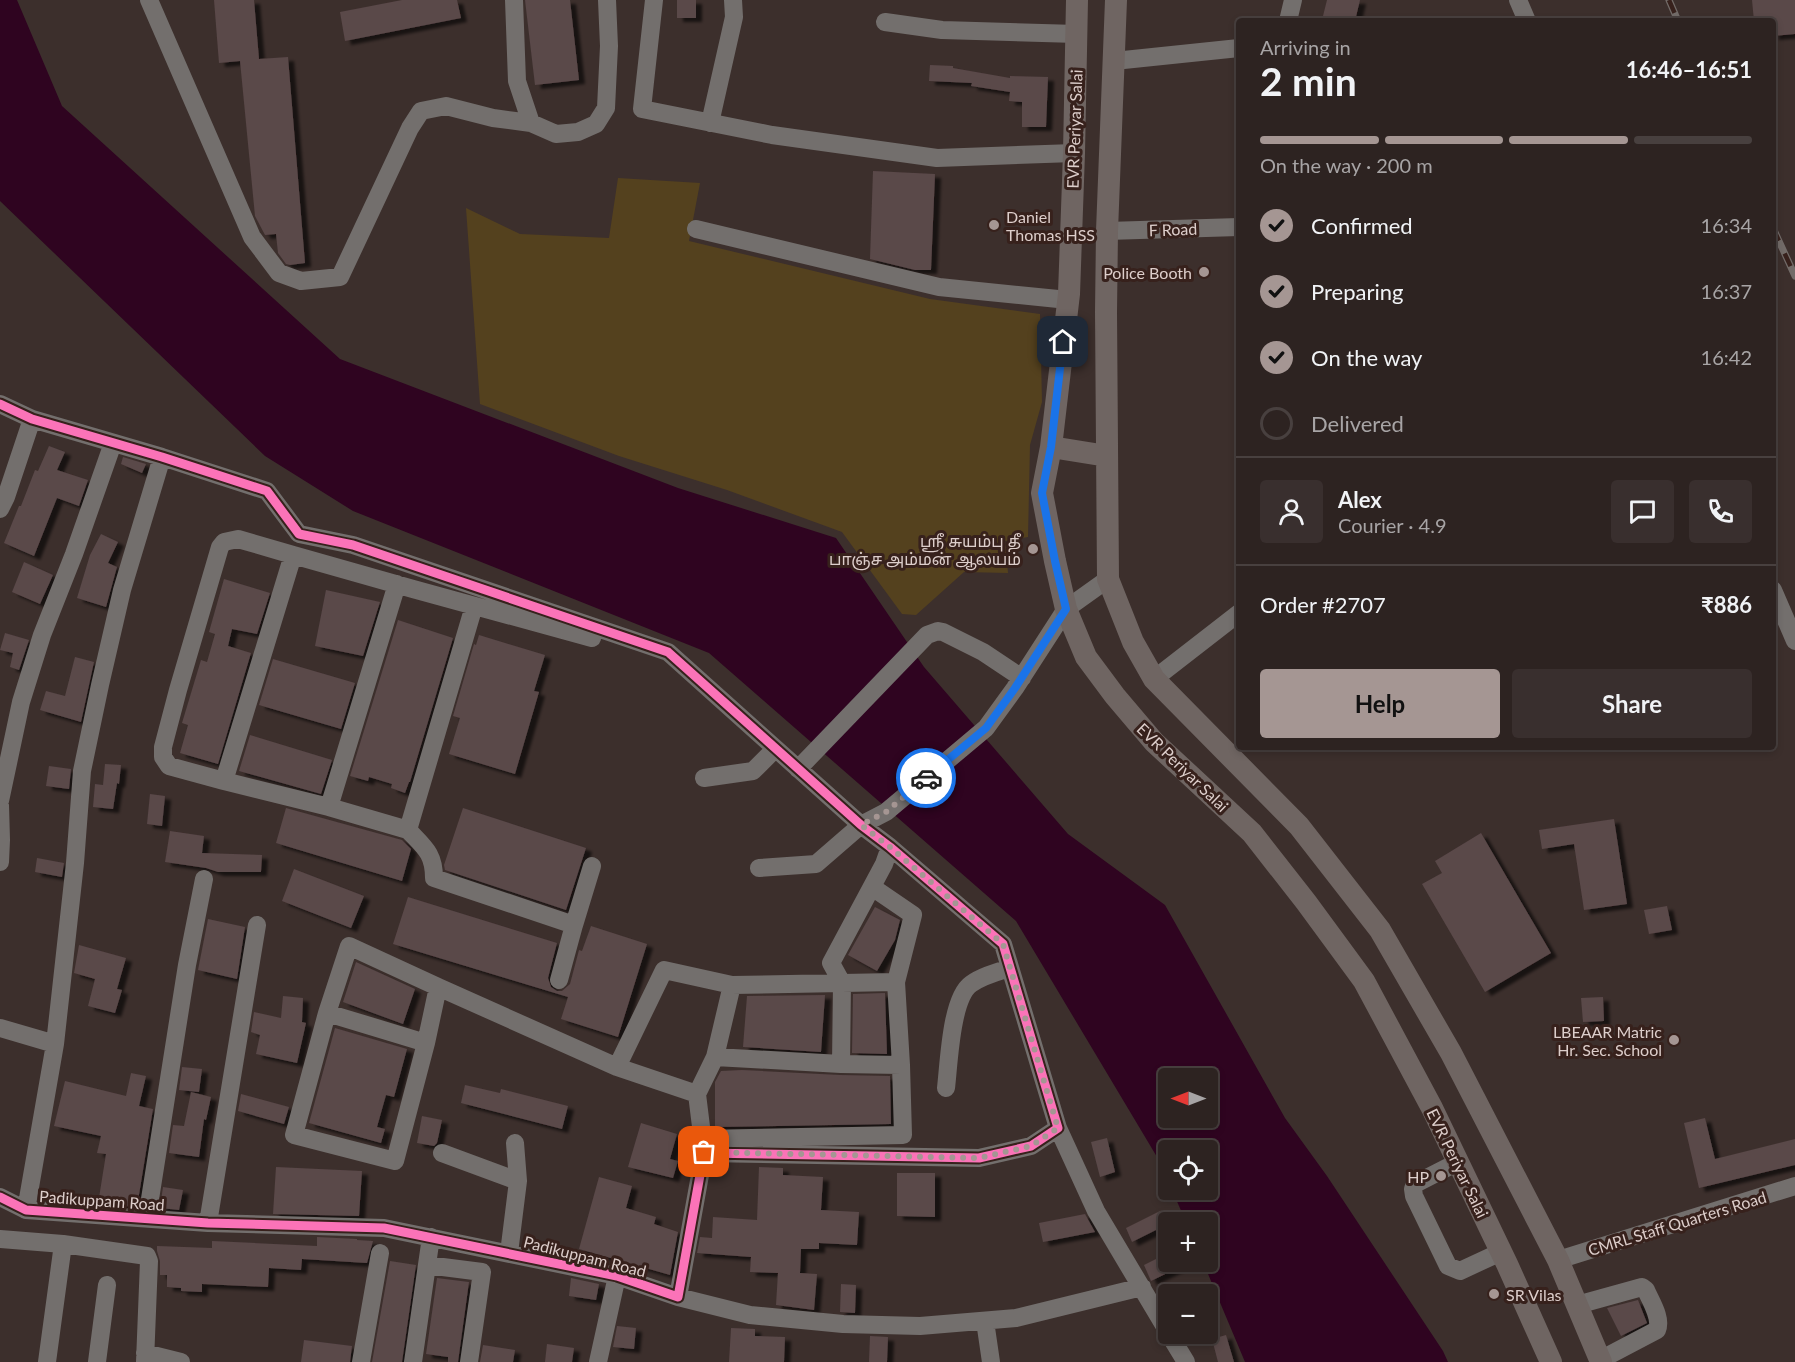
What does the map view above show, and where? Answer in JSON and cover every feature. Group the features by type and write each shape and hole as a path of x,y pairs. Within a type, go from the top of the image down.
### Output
{"main road":[{"name":"EVR Periyar Salai","path":"1077,0 1068,300 1051,447 1042,493 1066,609 1086,657 1115,696 1154,742 1252,833 1364,981 1432,1108 1551,1362"},
{"path":"1116,0 1107,231 1108,579 1133,642 1154,679 1299,826 1380,930 1451,1053 1558,1260 1600,1361"},
{"path":"1051,447 1107,456"}],"street":[{"path":"149,0 252,237 279,273 302,281 340,277 410,128 421,111 446,106 493,118 531,123 556,134 578,132 596,124 606,108 609,46 608,0"},
{"path":"514,0 517,81 531,123"},
{"path":"654,0 642,109 772,135 937,158 1074,153"},
{"path":"710,123 734,17 733,0"},
{"path":"1289,18 1293,0"},
{"path":"1518,0 1526,18"},
{"path":"885,22 942,30 1077,34"},
{"path":"1114,61 1236,48"},
{"name":"F Road","path":"1107,231 1236,227"},
{"path":"696,229 939,287 1068,300"},
{"path":"0,404 32,419 267,491 299,534 353,545 668,652 861,825 1003,944 1058,1128 1096,1211 1158,1314"},
{"path":"0,509 32,419"},
{"path":"0,862 2,840 0,803 21,702 42,634 74,554 113,443"},
{"path":"26,1210 55,1044 75,863 82,771 122,590 162,457"},
{"path":"574,925 434,878 432,857 408,830 169,766 163,758 163,747 220,547 224,542 238,539 585,636 668,652"},
{"path":"224,781 293,555"},
{"path":"759,868 816,864 861,825 886,812 986,728 1022,678 1066,609 1108,579"},
{"path":"329,807 397,584"},
{"path":"1776,597 1795,641"},
{"path":"408,830 474,606"},
{"path":"1154,679 1236,615"},
{"path":"798,769 891,675 927,635 938,631 976,648 1022,678"},
{"path":"704,778 753,771 775,749"},
{"path":"840,1064 842,983 831,963 872,887 890,847"},
{"path":"559,980 592,866"},
{"path":"147,1218 185,977 204,879"},
{"path":"703,1146 903,1135 896,982 914,915 872,887"},
{"path":"208,1223 257,925"},
{"path":"438,987 426,1043 394,1161 294,1136 327,1012 349,946 617,1067 697,1094"},
{"path":"946,1088 956,1009 968,985 1010,968"},
{"path":"617,1067 664,970 732,985 896,982"},
{"path":"678,1297 703,1146 697,1094 715,1057 732,985"},
{"path":"327,1012 426,1043"},
{"path":"0,1028 55,1044"},
{"path":"715,1057 901,1065"},
{"path":"703,1146 979,1158 1031,1146 1058,1128"},
{"path":"510,1253 518,1181 515,1143"},
{"path":"442,1153 518,1181"},
{"path":"1458,1162 1415,1184 1414,1196 1448,1266 1460,1271 1501,1252"},
{"name":"CMRL Staff Quarters Road","path":"1558,1260 1795,1186"},
{"name":"Padikuppam Road","path":"0,1197 26,1210 208,1223 384,1228 617,1276 678,1297 750,1315 843,1324 920,1326 1016,1318 1142,1287"},
{"path":"415,1362 431,1237"},
{"path":"0,1239 63,1244 147,1256 149,1261 145,1358 181,1362"},
{"path":"46,1362 63,1244"},
{"path":"361,1362 380,1253"},
{"path":"427,1265 483,1272 469,1362"},
{"path":"598,1362 617,1276"},
{"path":"97,1362 106,1285"},
{"path":"1577,1305 1642,1287 1646,1290 1658,1318 1657,1330 1600,1361"},
{"path":"986,1321 991,1362"},
{"path":"1175,1344 1186,1362"}],"shaded area":[{"path":"0,0 17,0 62,106 340,359 678,488 836,538 924,667 1068,834 1165,905 1285,1118 1327,1176 1443,1351 1448,1362 1245,1362 1218,1298 1218,1284 1212,1284 1207,1272 1218,1272 1218,1212 1182,1212 1176,1200 1218,1200 1218,1140 1158,1140 1158,1159 1016,921 709,653 353,511 265,456 0,201"},
{"path":"618,178 700,183 689,241 930,299 1040,314 1042,402 1030,445 1028,537 1005,541 1008,573 964,572 916,615 902,614 842,532 727,490 619,456 480,404 466,208 520,234 609,238"}],"building":[{"path":"214,0 254,0 259,59 288,57 305,263 286,264 278,253 276,234 265,235 255,216 240,61 219,63"},
{"path":"402,0 457,0 461,18 345,41 340,12"},
{"path":"525,0 570,0 579,80 535,85"},
{"path":"677,0 696,0 696,18 677,18"},
{"path":"1327,0 1360,0 1356,18 1323,16"},
{"path":"1752,0 1795,0 1795,34 1776,36 1776,18 1754,18"},
{"path":"930,65 953,66 953,68 1010,78 1010,76 1048,77 1046,127 1022,127 1022,102 1009,101 1010,92 971,86 972,83 929,81"},
{"path":"873,171 935,174 931,270 915,270 870,259"},
{"path":"49,446 65,452 57,470 88,480 79,506 57,498 34,556 4,543 35,470 38,471"},
{"path":"123,457 146,464 142,473 121,464"},
{"path":"101,534 118,542 108,563 117,567 106,607 77,598 90,555"},
{"path":"24,562 53,575 40,604 12,592"},
{"path":"224,579 270,593 257,634 232,629 228,646 251,653 218,764 180,753 188,725 182,723 201,660 207,662 215,634 209,632"},
{"path":"326,590 380,602 363,656 315,646"},
{"path":"398,620 453,638 405,793 391,788 392,784 369,777 368,781 350,776"},
{"path":"5,633 29,640 19,670 10,667 13,653 0,650"},
{"path":"479,635 545,655 534,691 539,692 515,774 449,754 460,718 453,716 474,644 476,645"},
{"path":"75,657 94,662 81,722 40,710 46,691 65,696"},
{"path":"273,659 355,683 341,729 259,705"},
{"path":"250,735 332,760 321,794 239,771"},
{"path":"105,764 121,765 113,809 93,807 95,784 103,785"},
{"path":"49,766 71,769 69,789 46,786"},
{"path":"150,794 165,796 162,826 147,824"},
{"path":"286,808 402,840 411,849 402,881 276,843"},
{"path":"463,808 586,848 566,910 445,870 444,865"},
{"path":"1614,819 1627,904 1584,910 1574,844 1542,849 1539,830"},
{"path":"170,831 204,836 202,853 262,855 261,872 218,872 165,862"},
{"path":"1481,833 1551,953 1485,992 1422,884 1442,873 1435,861"},
{"path":"37,858 64,863 62,877 35,872"},
{"path":"294,869 364,896 351,928 282,901"},
{"path":"408,897 557,943 548,978 551,987 557,991 562,991 570,984 579,950 582,951 591,926 647,944 618,1037 561,1019 568,997 393,944"},
{"path":"1667,906 1672,930 1649,934 1644,910"},
{"path":"875,907 900,920 895,940 877,971 848,955"},
{"path":"208,919 245,927 237,979 198,970"},
{"path":"79,945 126,958 117,989 122,990 115,1013 88,1006 95,979 74,973"},
{"path":"356,962 415,989 403,1024 343,1002"},
{"path":"885,993 887,1054 852,1053 853,994"},
{"path":"825,995 821,1052 743,1047 747,996"},
{"path":"283,996 303,998 302,1022 306,1023 297,1063 256,1054 260,1035 251,1032 254,1012 281,1018"},
{"path":"1603,997 1604,1021 1583,1022 1581,998"},
{"path":"335,1028 407,1049 394,1097 386,1095 377,1127 385,1129 381,1143 309,1123"},
{"path":"182,1067 202,1069 199,1092 179,1090"},
{"path":"721,1071 890,1076 891,1124 715,1127 715,1082"},
{"path":"131,1073 146,1076 139,1106 153,1109 137,1207 98,1204 106,1154 97,1153 101,1136 54,1126 65,1081 126,1096"},
{"path":"465,1085 500,1093 501,1089 568,1106 562,1129 461,1103"},
{"path":"191,1092 211,1097 206,1120 204,1119 199,1157 169,1153 173,1125 184,1126"},
{"path":"241,1094 289,1107 284,1124 238,1111"},
{"path":"422,1116 442,1120 437,1143 434,1146 417,1143"},
{"path":"1705,1118 1715,1159 1795,1139 1795,1165 1699,1188 1684,1123"},
{"path":"641,1123 677,1134 670,1159 678,1161 673,1178 628,1167"},
{"path":"1107,1138 1115,1172 1100,1177 1091,1142"},
{"path":"276,1167 362,1171 359,1216 273,1214"},
{"path":"759,1167 783,1168 783,1175 823,1177 821,1210 859,1212 857,1245 819,1243 819,1249 801,1249 800,1273 817,1274 814,1310 776,1305 778,1273 750,1272 751,1257 697,1253 700,1237 712,1238 713,1217 757,1220"},
{"path":"897,1173 935,1173 935,1217 897,1216"},
{"path":"599,1177 632,1186 626,1208 656,1217 654,1224 678,1232 670,1275 579,1249"},
{"path":"163,1187 183,1190 179,1210 160,1208"},
{"path":"1158,1212 1158,1229 1132,1242 1126,1228"},
{"path":"1085,1214 1095,1232 1043,1242 1039,1223"},
{"path":"317,1237 373,1241 367,1263 302,1259 301,1270 269,1268 268,1287 202,1284 202,1292 181,1291 181,1288 167,1287 167,1275 160,1275 157,1246 212,1248 212,1241 317,1246"},
{"path":"1158,1258 1158,1272 1169,1272 1151,1281 1144,1265"},
{"path":"390,1261 416,1265 402,1362 372,1362"},
{"path":"437,1278 469,1282 458,1362 448,1362 448,1357 426,1354"},
{"path":"571,1278 599,1284 596,1300 569,1296"},
{"path":"841,1284 856,1285 855,1313 840,1312"},
{"path":"1638,1300 1647,1323 1621,1336 1607,1308"},
{"path":"617,1326 636,1328 634,1349 613,1347"},
{"path":"731,1328 755,1329 755,1336 785,1337 784,1362 729,1362"},
{"path":"1226,1335 1234,1362 1218,1362 1213,1344 1218,1344 1218,1337"},
{"path":"870,1336 888,1337 887,1362 869,1362"},
{"path":"304,1340 352,1346 350,1362 301,1362"},
{"path":"547,1344 574,1348 572,1362 545,1362"},
{"path":"483,1345 515,1350 513,1362 480,1362"}],"railway":[{"path":"1669,0 1677,18"},
{"path":"1776,235 1795,276"}],"cycle path":[{"path":"0,404 32,419 267,491 299,534 353,545 668,652 861,825 1003,944 1058,1128 1031,1146 979,1158 704,1153 678,1297 617,1276 384,1228 208,1223 26,1210 0,1197"}],"way so far":[{"path":"704,1152 979,1158 1031,1146 1058,1128 1003,944 861,825 886,812 926,778"}],"place":[{"name":"Daniel Thomas HSS","path":"994,225"},
{"name":"Police Booth","path":"1204,272"},
{"name":"ஶ்ரீ சுயம்பு தீ பாஞ்ச அம்மன் ஆலயம்","path":"1033,549"},
{"name":"LBEAAR Matric Hr. Sec. School","path":"1674,1040"},
{"name":"HP","path":"1441,1176"},
{"name":"SR Vilas","path":"1494,1294"}],"route":[{"path":"926,778 986,728 1066,609 1042,493 1051,447 1063,342"}]}
